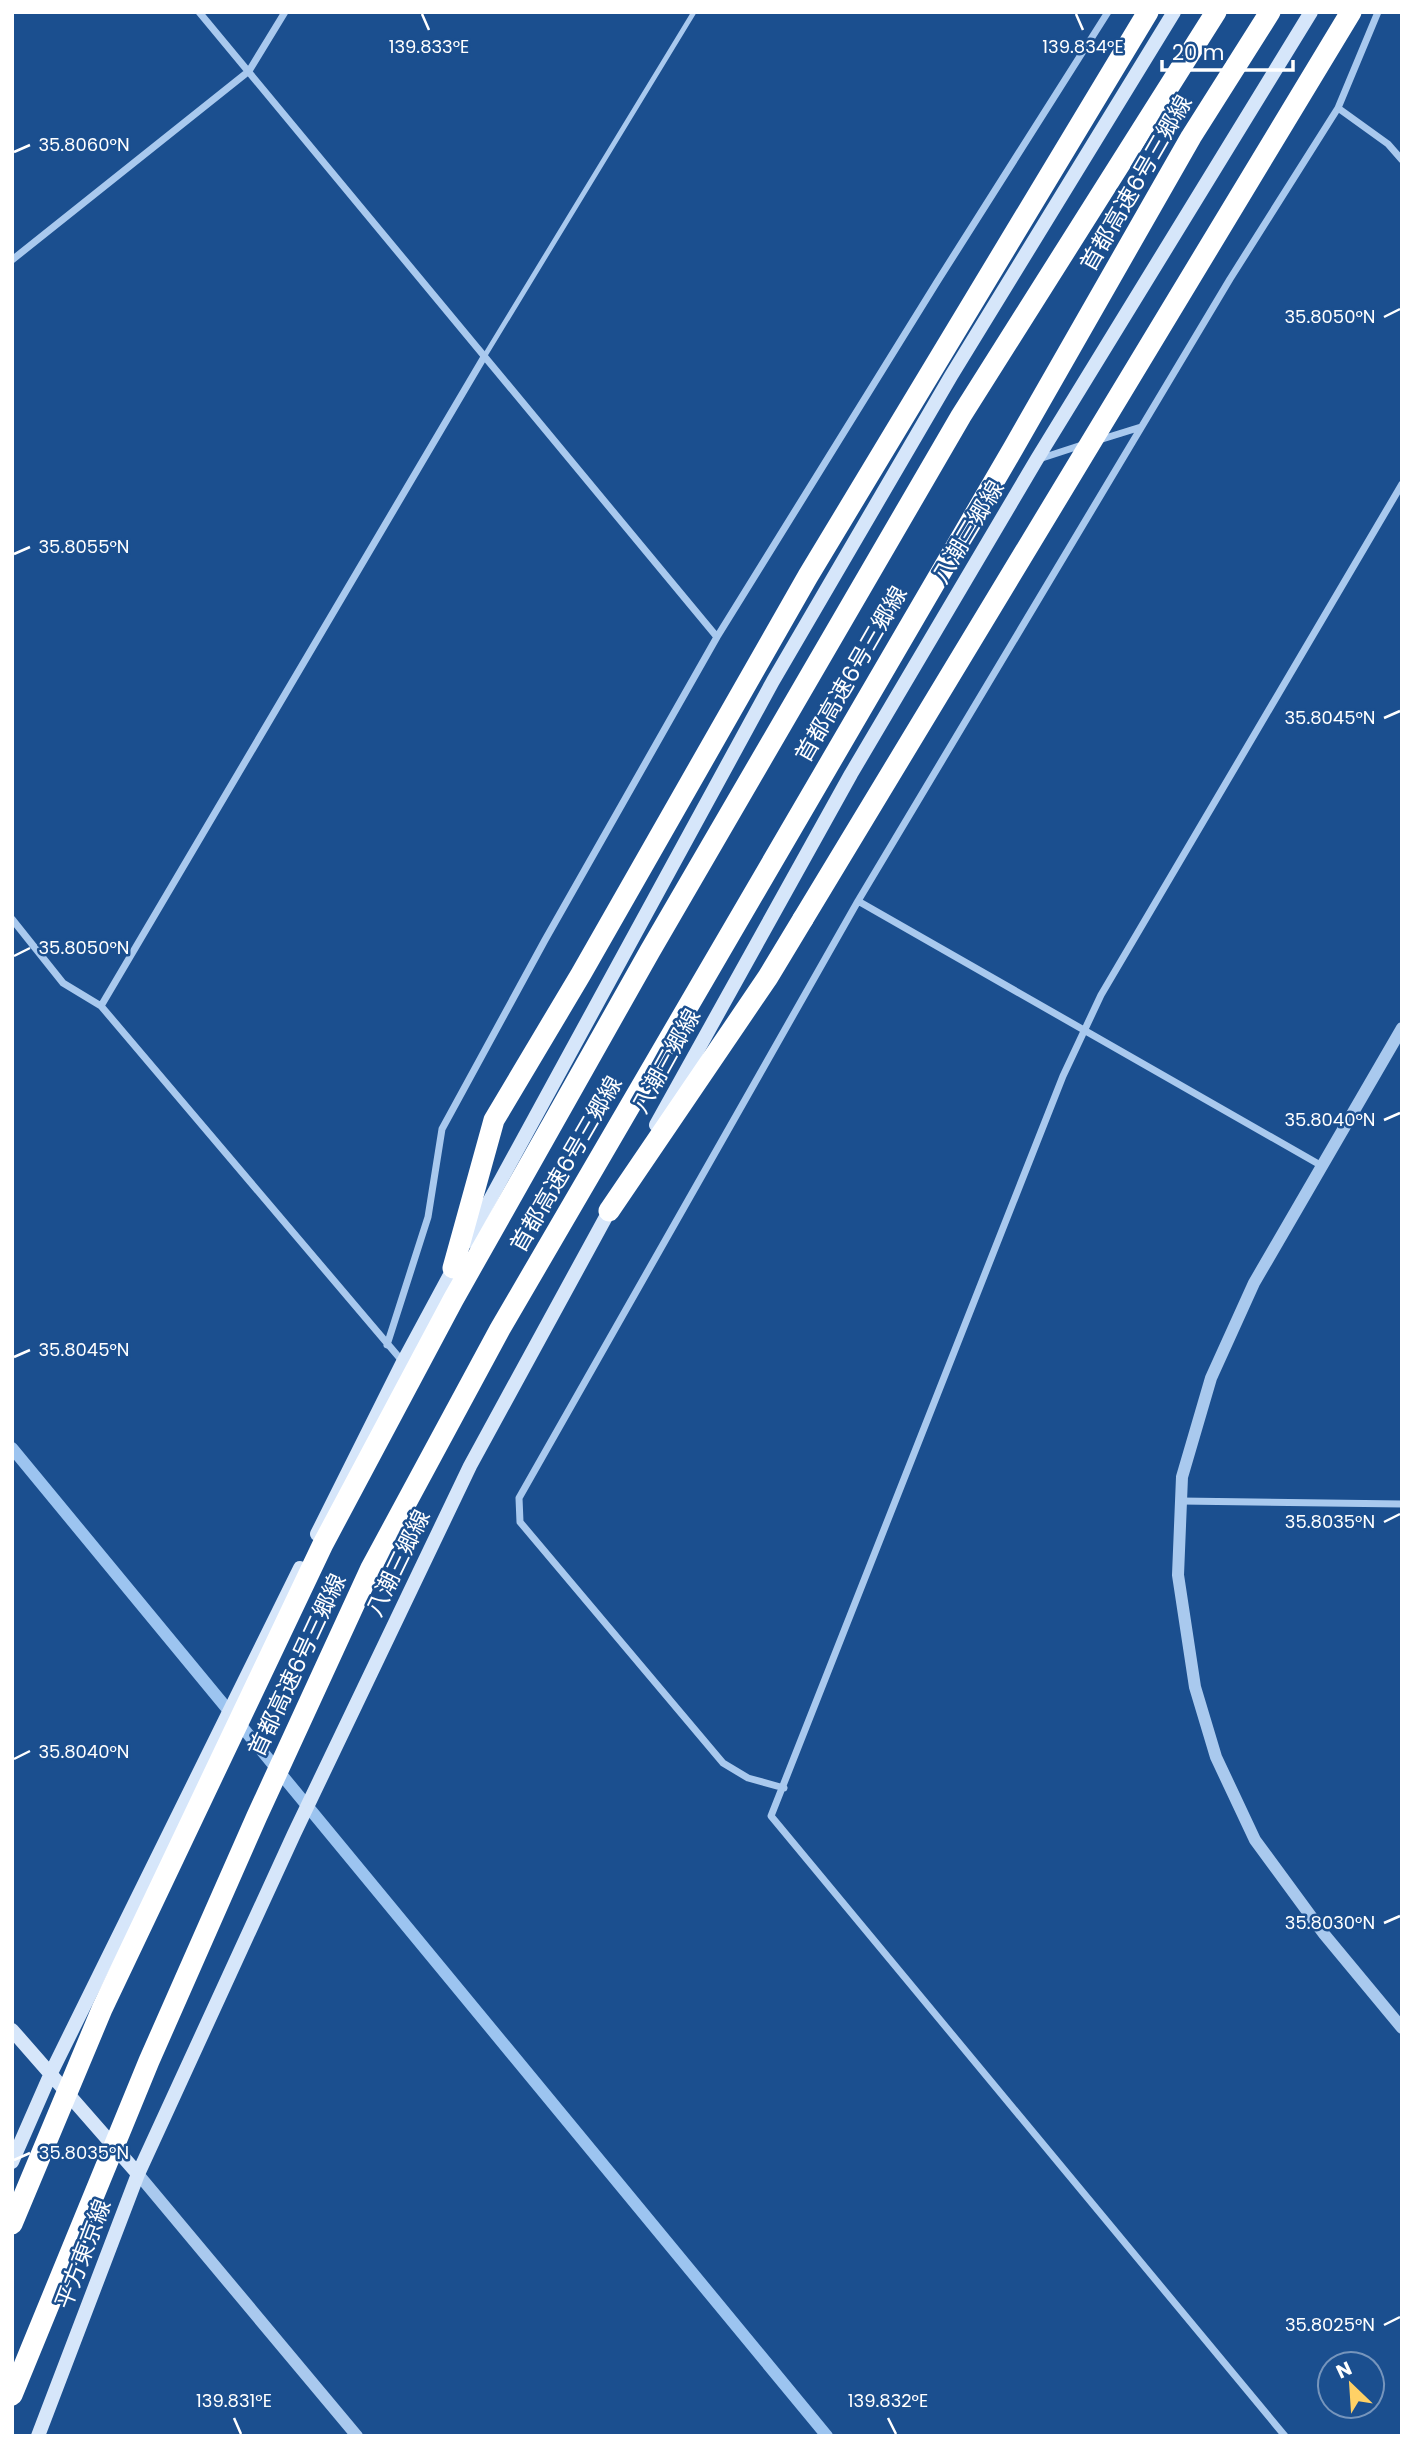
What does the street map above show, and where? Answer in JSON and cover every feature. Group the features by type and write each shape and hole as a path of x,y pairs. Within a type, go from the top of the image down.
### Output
{"highway":[{"path":"453,1268 494,1120 581,974 808,576 1148,12"},
{"name":"首都高速6号三郷線","path":"12,2224 102,2009 323,1544 453,1300 650,950 961,416 1216,12"},
{"name":"首都高速6号三郷線","path":"12,2395 149,2062 257,1816 371,1568 500,1329 993,483 1191,137 1270,12"},
{"path":"609,1211 768,977 1351,12"}],"main road":[{"path":"12,2162 51,2073 402,1362 773,681 951,376 1174,12"},
{"name":"八潮三郷線","path":"138,2174 294,1834 470,1466 851,774 1037,459 1311,12"},
{"path":"12,2030 138,2174"},
{"name":"平方東京線","path":"38,2436 138,2174"}],"street":[{"path":"200,12 717,638"},
{"path":"12,260 249,71 285,12"},
{"path":"387,1345 428,1217 442,1129 552,928 717,638 1108,12"},
{"path":"784,1788 748,1778 723,1763 520,1522 519,1497 858,901 1230,279 1338,108 1378,12"},
{"path":"1338,108 1388,144 1402,160"},
{"path":"101,1006 484,357"},
{"path":"1037,459 1142,426"},
{"path":"1284,2436 771,1816 1063,1076 1101,995 1402,484"},
{"path":"858,901 1323,1166"},
{"path":"12,919 63,983 101,1006 402,1362"},
{"path":"1402,1028 1254,1283 1211,1378 1182,1477 1178,1575 1195,1687 1216,1757 1255,1840 1324,1934 1402,2028"},
{"path":"1181,1501 1402,1503"},
{"path":"138,2174 357,2436"}],"lane":[{"path":"484,357 694,12"}],"waterway":[{"path":"12,1448 827,2436"}]}
